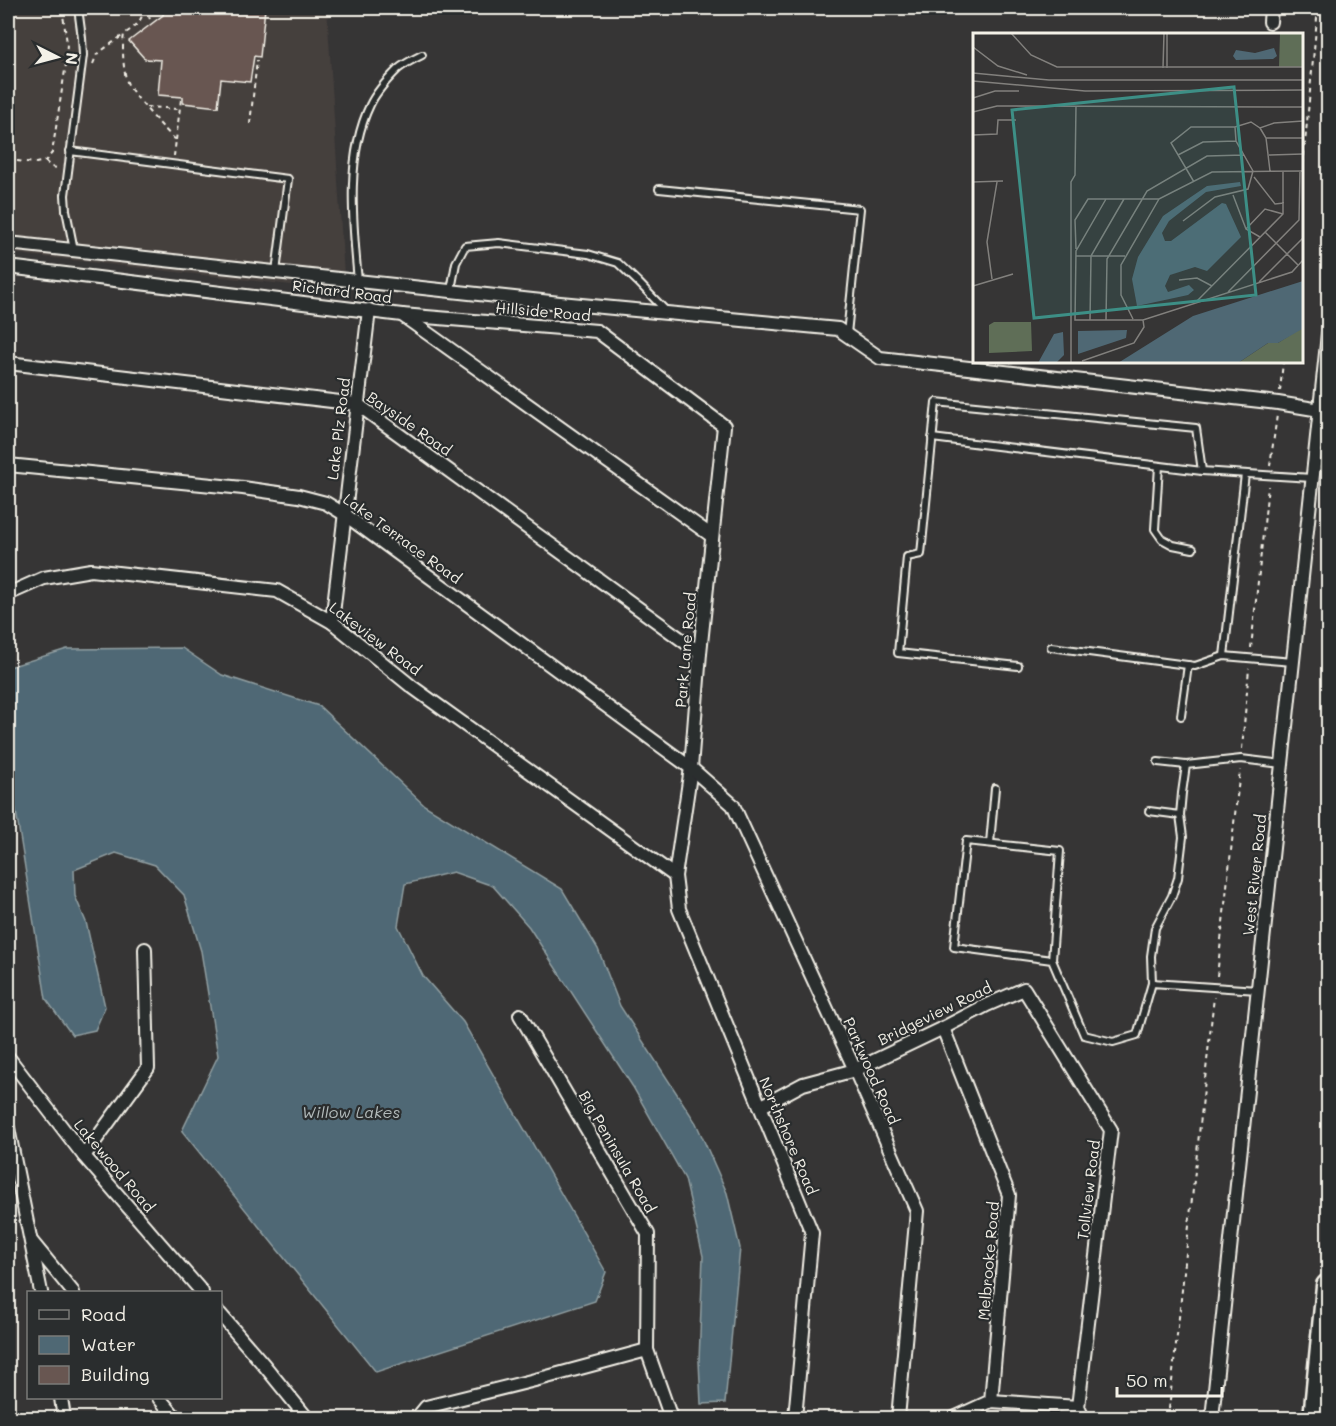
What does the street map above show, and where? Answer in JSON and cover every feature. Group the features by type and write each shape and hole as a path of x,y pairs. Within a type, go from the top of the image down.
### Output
{"highway":[{"path":"1315,1419 1329,1286"}],"street":[{"path":"1270,22 1271,8"},
{"path":"8,243 276,273 838,329 880,358 1278,403 1320,410"},
{"name":"Richard Road","path":"8,267 402,315 712,536"},
{"name":"Lake Plz Road","path":"332,622 369,310"},
{"name":"Hillside Road","path":"402,315 597,332 724,426"},
{"name":"West River Road","path":"1212,1419 1329,334"},
{"name":"Bayside Road","path":"8,363 357,404 700,653"},
{"name":"Park Lane Road","path":"675,876 691,768 700,653 724,426"},
{"name":"Lake Terrace Road","path":"8,465 243,488 299,496 326,503 691,768"},
{"name":"Lakeview Road","path":"8,594 44,578 91,570 277,591 332,622 411,686 675,876"},
{"name":"Parkwood Road","path":"691,768 733,805 917,1211 898,1419"},
{"name":"Northshore Road","path":"675,876 679,909 812,1233 795,1419"},
{"path":"84,1156 148,1068 145,949"},
{"name":"Bridgeview Road","path":"760,1107 803,1084 855,1070 1024,989"},
{"name":"Tollview Road","path":"1024,989 1111,1130 1081,1413"},
{"name":"Big Peninsula Road","path":"520,1014 648,1234 647,1350 671,1419"},
{"name":"Melbrooke Road","path":"943,1028 1010,1195 991,1401"},
{"name":"Lakewood Road","path":"8,1057 84,1156 200,1291"},
{"path":"8,1128 41,1291"},
{"path":"31,1242 71,1291"},
{"path":"222,1316 307,1419"},
{"path":"417,1419 426,1407 647,1350"},
{"path":"61,1399 64,1419"},
{"path":"160,1399 176,1419"},
{"path":"954,1419 991,1401 1081,1413"},
{"path":"426,1407 435,1419"}],"lane":[{"path":"74,250 65,195 83,55 78,8"},
{"path":"358,281 353,170 358,139 370,104 387,81 400,67 422,55"},
{"path":"70,152 288,179 276,273"},
{"path":"659,189 860,209 847,335"},
{"path":"450,291 456,263 465,246 499,243 588,254 618,263 667,313"},
{"path":"1018,666 898,653 907,557 921,554 936,402 1197,428 1202,471"},
{"path":"932,438 1202,471 1313,478"},
{"path":"1159,466 1155,529 1162,539 1173,545 1193,549"},
{"path":"1224,656 1245,474"},
{"path":"1051,647 1195,666 1224,656 1293,662"},
{"path":"1181,716 1188,665"},
{"path":"1158,762 1186,765 1241,759 1282,764"},
{"path":"1052,960 954,947 966,841 1060,851 1052,960 1084,1035 1113,1042 1137,1035 1152,983 1151,956 1155,928 1172,896 1178,878 1183,837 1180,815 1186,765"},
{"path":"990,843 995,788"},
{"path":"1149,811 1180,815"},
{"path":"1152,983 1258,990"}],"path":[{"path":"8,160 36,163 45,161 52,153 66,64 67,43 62,8"},
{"path":"145,8 150,19"},
{"path":"91,72 97,54 136,26 145,8"},
{"path":"1303,164 1318,8"},
{"path":"124,34 122,43 127,84 176,140"},
{"path":"250,124 257,60"},
{"path":"172,165 181,99"},
{"path":"145,107 179,109"},
{"path":"45,161 51,167 58,168"},
{"path":"1168,1419 1283,363"}],"shaded area":[{"path":"8,8 327,8 345,291 8,253"}],"water":[{"name":"Willow Lakes","path":"182,648 222,675 319,706 424,805 562,889 598,949 620,1006 696,1123 727,1193 740,1248 725,1403 701,1404 699,1361 703,1256 685,1179 633,1087 529,927 493,886 453,872 405,884 398,926 423,976 463,1022 606,1272 595,1301 376,1372 182,1131 218,1056 201,951 184,895 155,865 116,853 74,870 75,896 86,922 105,1007 95,1030 72,1035 46,999 8,761 9,667 67,649"}],"building":[{"path":"164,8 265,8 260,57 254,56 250,82 221,79 218,107 183,103 183,97 158,95 161,60 145,59 129,41 163,15"}]}
